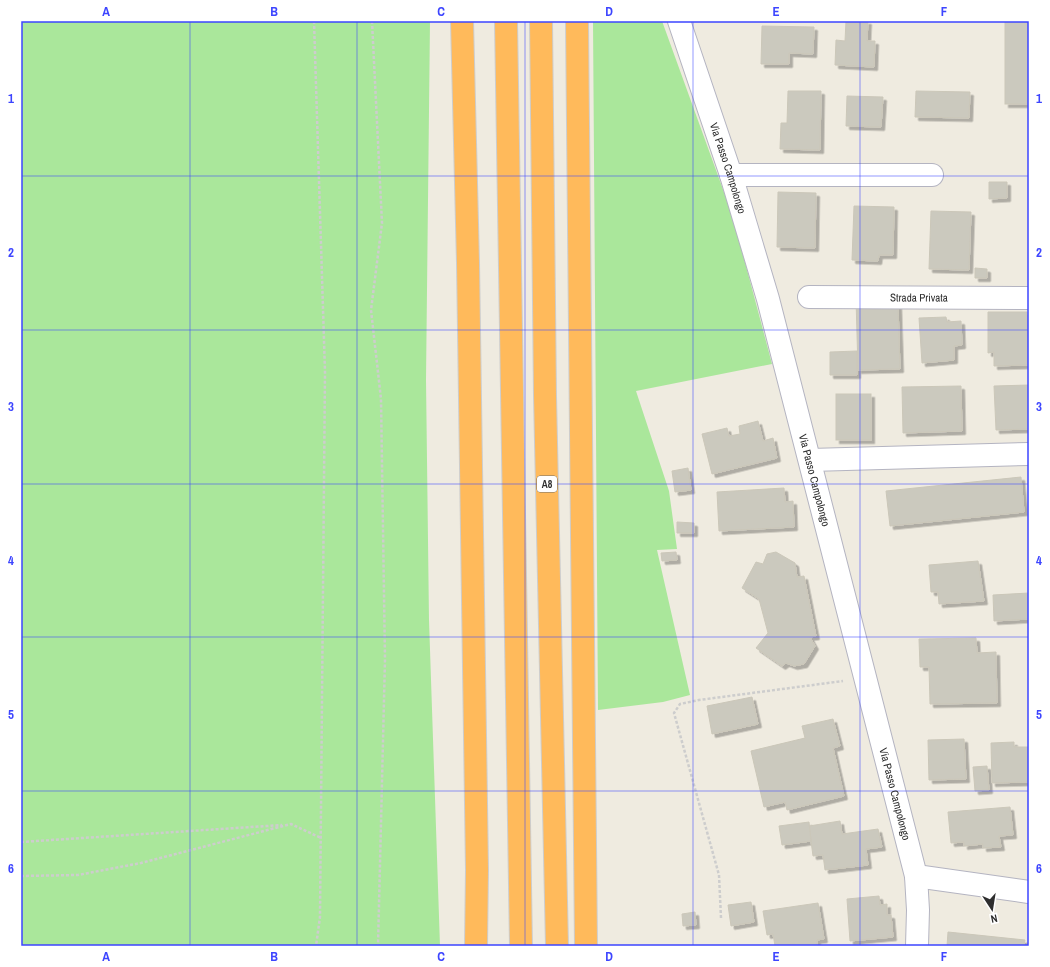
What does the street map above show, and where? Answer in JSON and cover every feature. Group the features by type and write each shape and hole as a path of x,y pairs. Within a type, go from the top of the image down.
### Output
{"highway":[{"path":"462,21 468,263 477,870 476,946"},
{"path":"506,21 521,946"},
{"name":"A8","path":"541,21 545,396 557,946"},
{"path":"577,21 586,946"}],"street":[{"name":"Via Passo Campolongo","path":"678,21 731,175 768,299 810,460 916,876 918,910 917,946"},
{"path":"731,175 932,175"},
{"name":"Strada Privata","path":"809,297 1029,298"},
{"path":"810,460 1029,454"},
{"path":"916,876 1029,892"}],"path":[{"path":"314,21 325,372 320,917 316,946"},
{"path":"372,21 382,223 371,310 381,399 385,659 378,946"},
{"path":"721,918 719,875 674,713 680,704 699,700 865,679"},
{"path":"21,842 290,824 321,838"},
{"path":"21,876 78,875 127,865 290,824"}],"green space":[{"path":"21,21 430,21 426,380 429,620 440,946 21,946"},
{"path":"593,21 662,21 733,217 772,364 636,391 669,491 677,549 657,550 690,695 663,702 598,710"}],"building":[{"path":"846,21 868,21 867,41 875,41 874,67 835,65 836,40 845,41"},
{"path":"1005,21 1029,21 1029,104 1005,104"},
{"path":"762,26 814,27 813,54 789,53 789,64 761,64"},
{"path":"788,91 821,91 820,150 780,149 781,123 787,123"},
{"path":"916,91 970,92 969,118 915,117"},
{"path":"847,96 883,97 881,127 846,126"},
{"path":"989,182 1007,182 1007,198 989,199"},
{"path":"778,192 816,193 815,248 777,247"},
{"path":"854,206 894,207 893,255 879,255 878,261 852,260"},
{"path":"931,211 971,212 969,270 929,269"},
{"path":"975,268 987,269 987,278 975,278"},
{"path":"856,299 898,305 900,369 858,370"},
{"path":"988,312 1027,312 1028,365 994,366 994,352 988,353"},
{"path":"946,317 947,322 961,321 962,345 954,346 954,360 922,363 919,318"},
{"path":"857,351 857,375 830,375 830,352"},
{"path":"1029,385 1029,429 996,430 994,386"},
{"path":"961,386 962,431 903,433 902,387"},
{"path":"836,394 871,394 871,440 836,440"},
{"path":"758,421 763,441 773,438 777,458 712,474 702,434 727,428 729,436 740,434 739,426"},
{"path":"688,468 691,490 675,492 672,471"},
{"path":"1021,477 1024,512 890,526 886,491"},
{"path":"784,488 785,502 793,501 794,527 719,531 717,492"},
{"path":"677,522 694,523 694,533 677,533"},
{"path":"676,552 677,560 662,561 661,553"},
{"path":"776,552 795,563 797,577 804,576 816,636 810,637 815,646 804,664 794,666 786,663 782,666 756,648 768,633 759,599 742,588 756,562 763,564 767,554"},
{"path":"978,561 984,601 939,604 938,592 931,592 929,565"},
{"path":"1029,593 1029,619 994,621 993,595"},
{"path":"976,638 977,653 996,652 997,703 930,704 929,667 920,667 919,639"},
{"path":"752,697 758,724 712,734 707,706"},
{"path":"833,719 840,746 833,748 844,796 787,810 785,802 764,807 751,751 805,738 802,726"},
{"path":"964,739 966,779 929,780 928,740"},
{"path":"1014,742 1014,747 1029,747 1029,782 992,783 991,743"},
{"path":"987,766 989,790 975,791 973,767"},
{"path":"1010,807 1013,835 999,836 1001,847 983,848 983,844 964,846 964,842 951,843 948,812"},
{"path":"840,821 842,834 878,829 882,847 866,849 868,865 825,870 823,855 813,856 809,826"},
{"path":"809,822 811,841 782,845 779,826"},
{"path":"879,896 880,905 887,904 887,915 891,915 893,937 850,941 847,899"},
{"path":"751,902 754,922 731,926 728,905"},
{"path":"818,903 824,939 817,940 817,946 795,946 795,944 775,946 773,934 767,935 763,911"},
{"path":"695,912 696,925 683,926 682,914"},
{"path":"948,932 1025,940 1024,946 947,946"}]}
